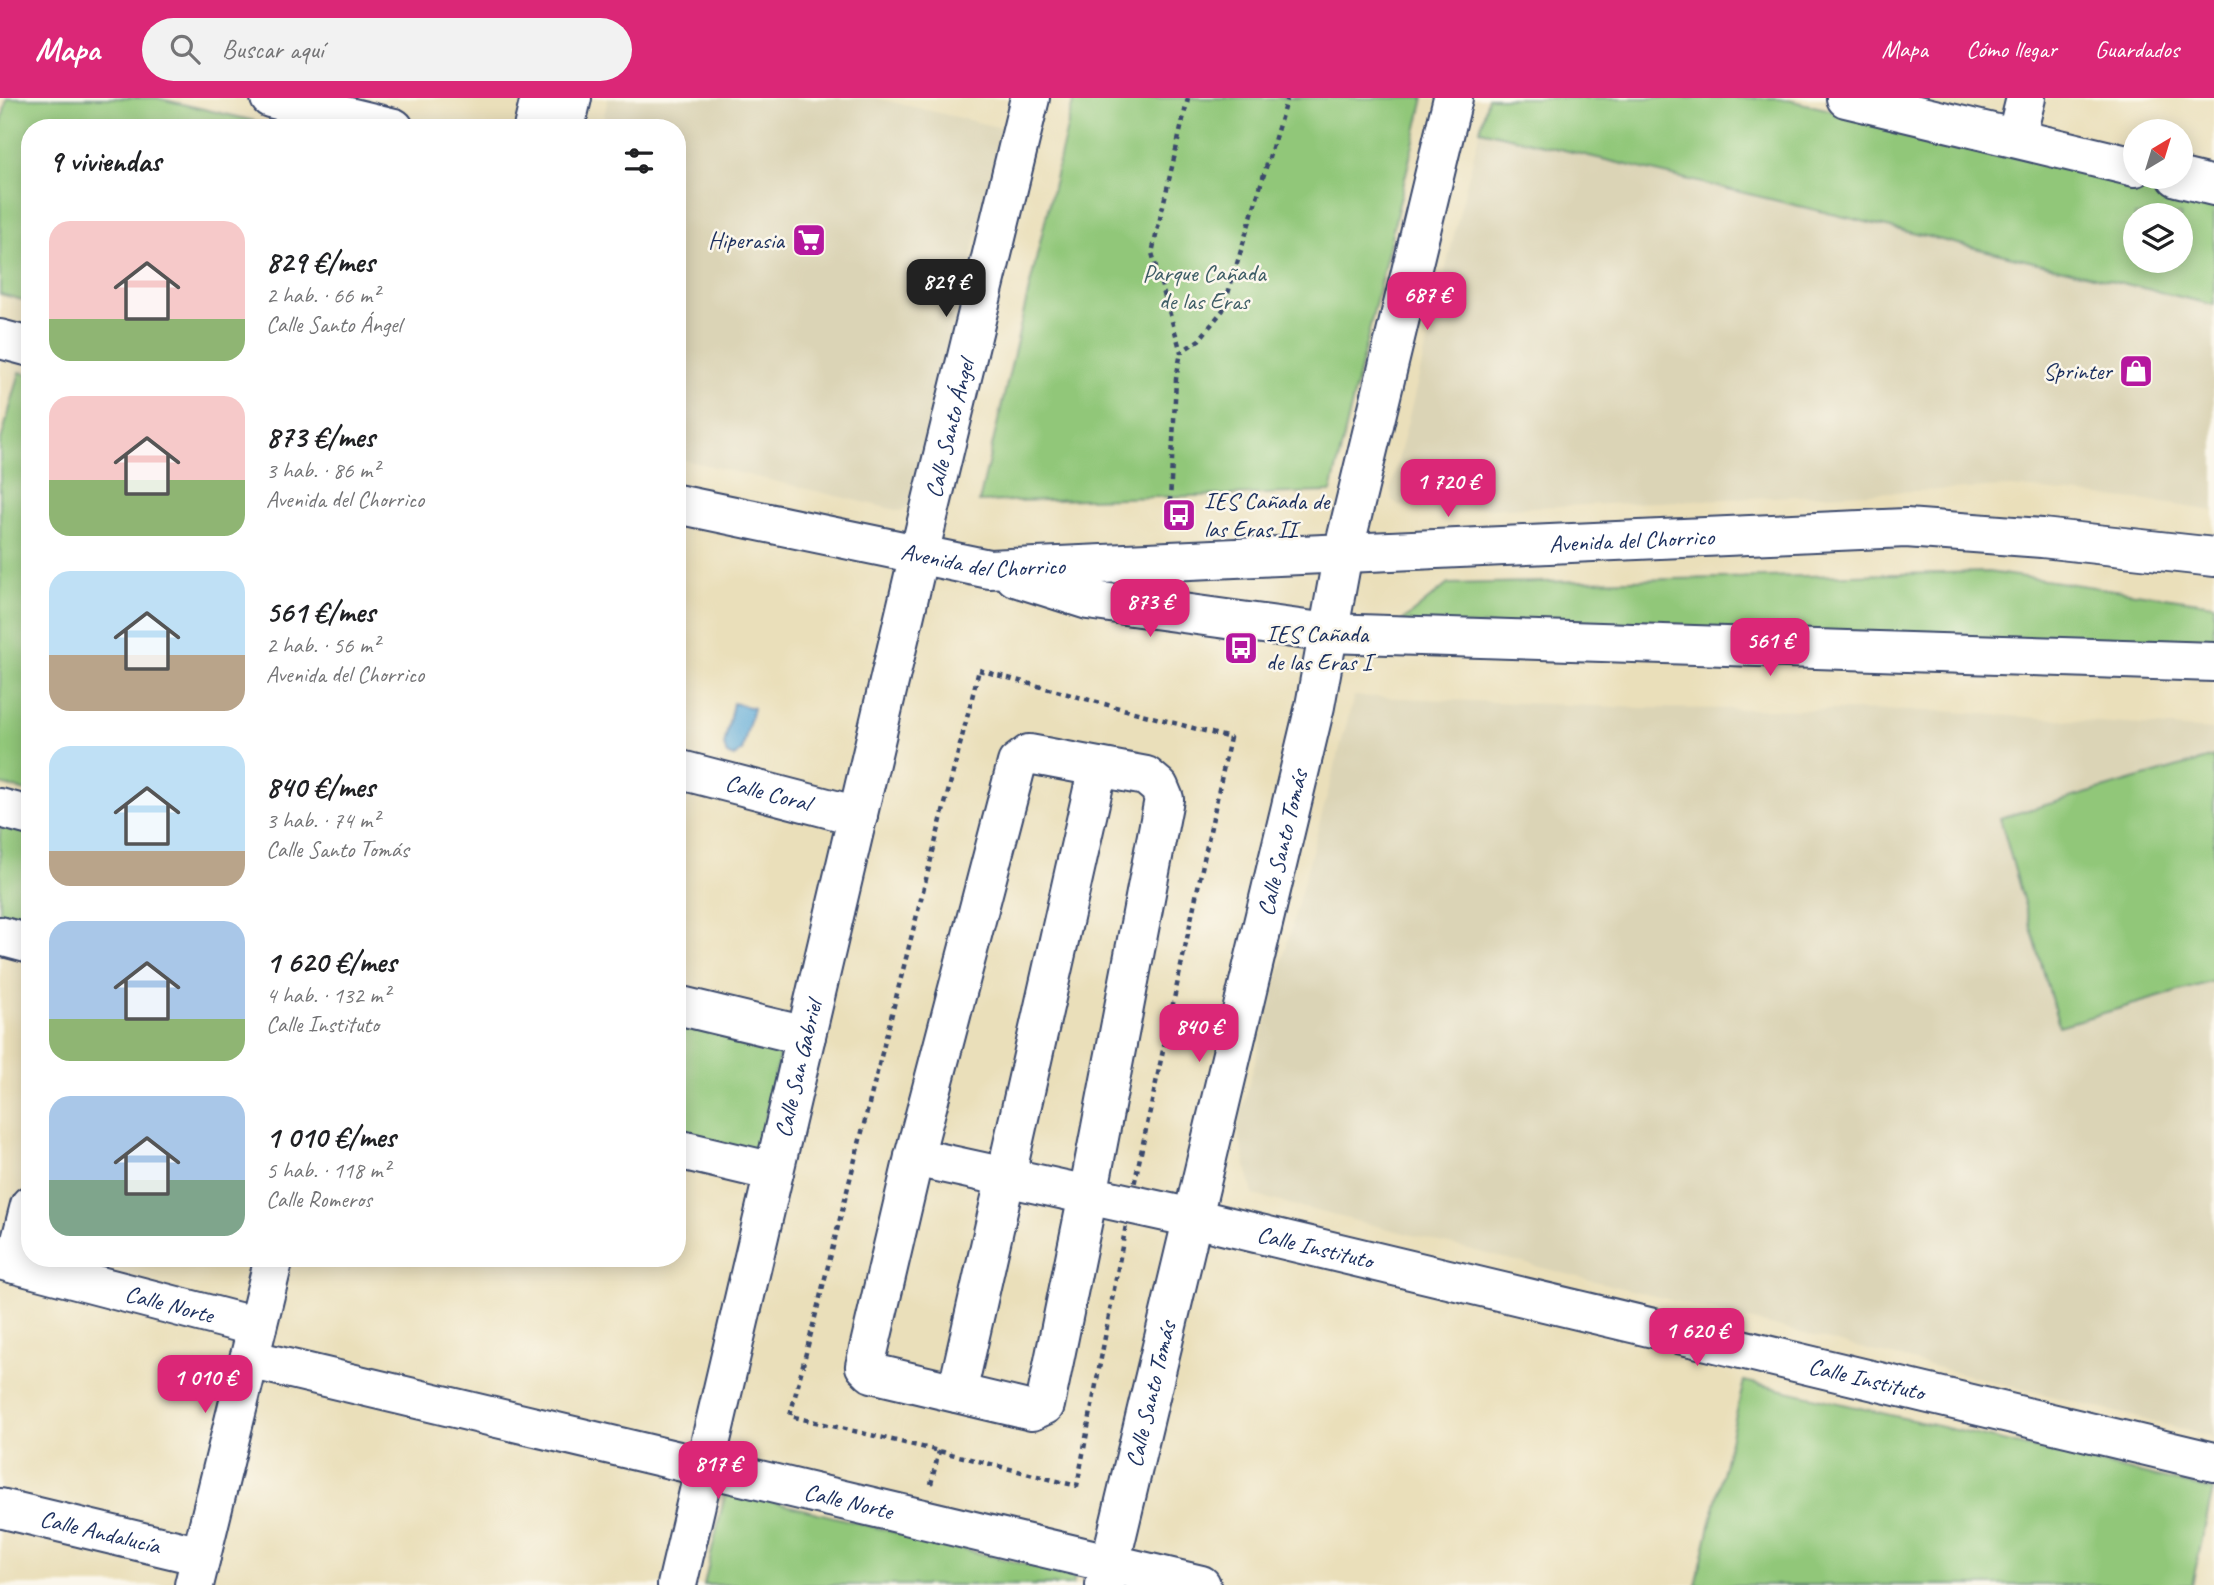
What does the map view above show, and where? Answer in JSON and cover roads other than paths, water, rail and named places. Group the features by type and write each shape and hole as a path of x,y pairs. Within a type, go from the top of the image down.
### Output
{"street":[{"path":"271,98 357,119"},
{"path":"535,119 540,98"},
{"path":"567,119 572,98"},
{"name":"Calle Santo Ángel","path":"919,554 1030,98"},
{"name":"Calle Santo Tomás","path":"1108,1574 1315,706 1343,553 1452,98"},
{"path":"1846,98 2123,164"},
{"path":"2016,138 2026,98"},
{"path":"2193,181 2214,186"},
{"path":"0,339 21,345"},
{"name":"Avenida del Chorrico","path":"686,506 989,569 1906,528 2042,538 2214,557"},
{"name":"Calle San Gabriel","path":"677,1585 919,554"},
{"path":"989,569 1088,600 1328,634 2214,662"},
{"path":"1029,754 1098,767 1146,776 1159,787 1164,799 1045,1405 1032,1410 872,1373 865,1366 914,1157 1017,763 1029,754"},
{"path":"957,1393 1098,767"},
{"name":"Calle Coral","path":"686,771 858,816"},
{"path":"0,808 21,814"},
{"path":"0,936 21,942"},
{"path":"686,1008 806,1035"},
{"path":"686,1151 774,1172"},
{"name":"Calle Instituto","path":"914,1157 1193,1217 2214,1462"},
{"path":"8,1262 21,1228"},
{"name":"Calle Norte","path":"23,1267 253,1343 705,1468 1108,1574 1201,1585"},
{"path":"197,1571 272,1267"},
{"name":"Calle Andalucía","path":"0,1508 197,1571"}],"water":[{"path":"733,703 753,708 742,751 734,757 727,754 724,746"}],"place":[{"name":"Hiperasia","path":"809,240"},
{"name":"Sprinter","path":"2136,371"},
{"name":"IES Cañada de las Eras II","path":"1179,515"},
{"name":"IES Cañada de las Eras I","path":"1241,648"}],"park label":[{"name":"Parque Cañada de las Eras","path":"1204,287"}]}
